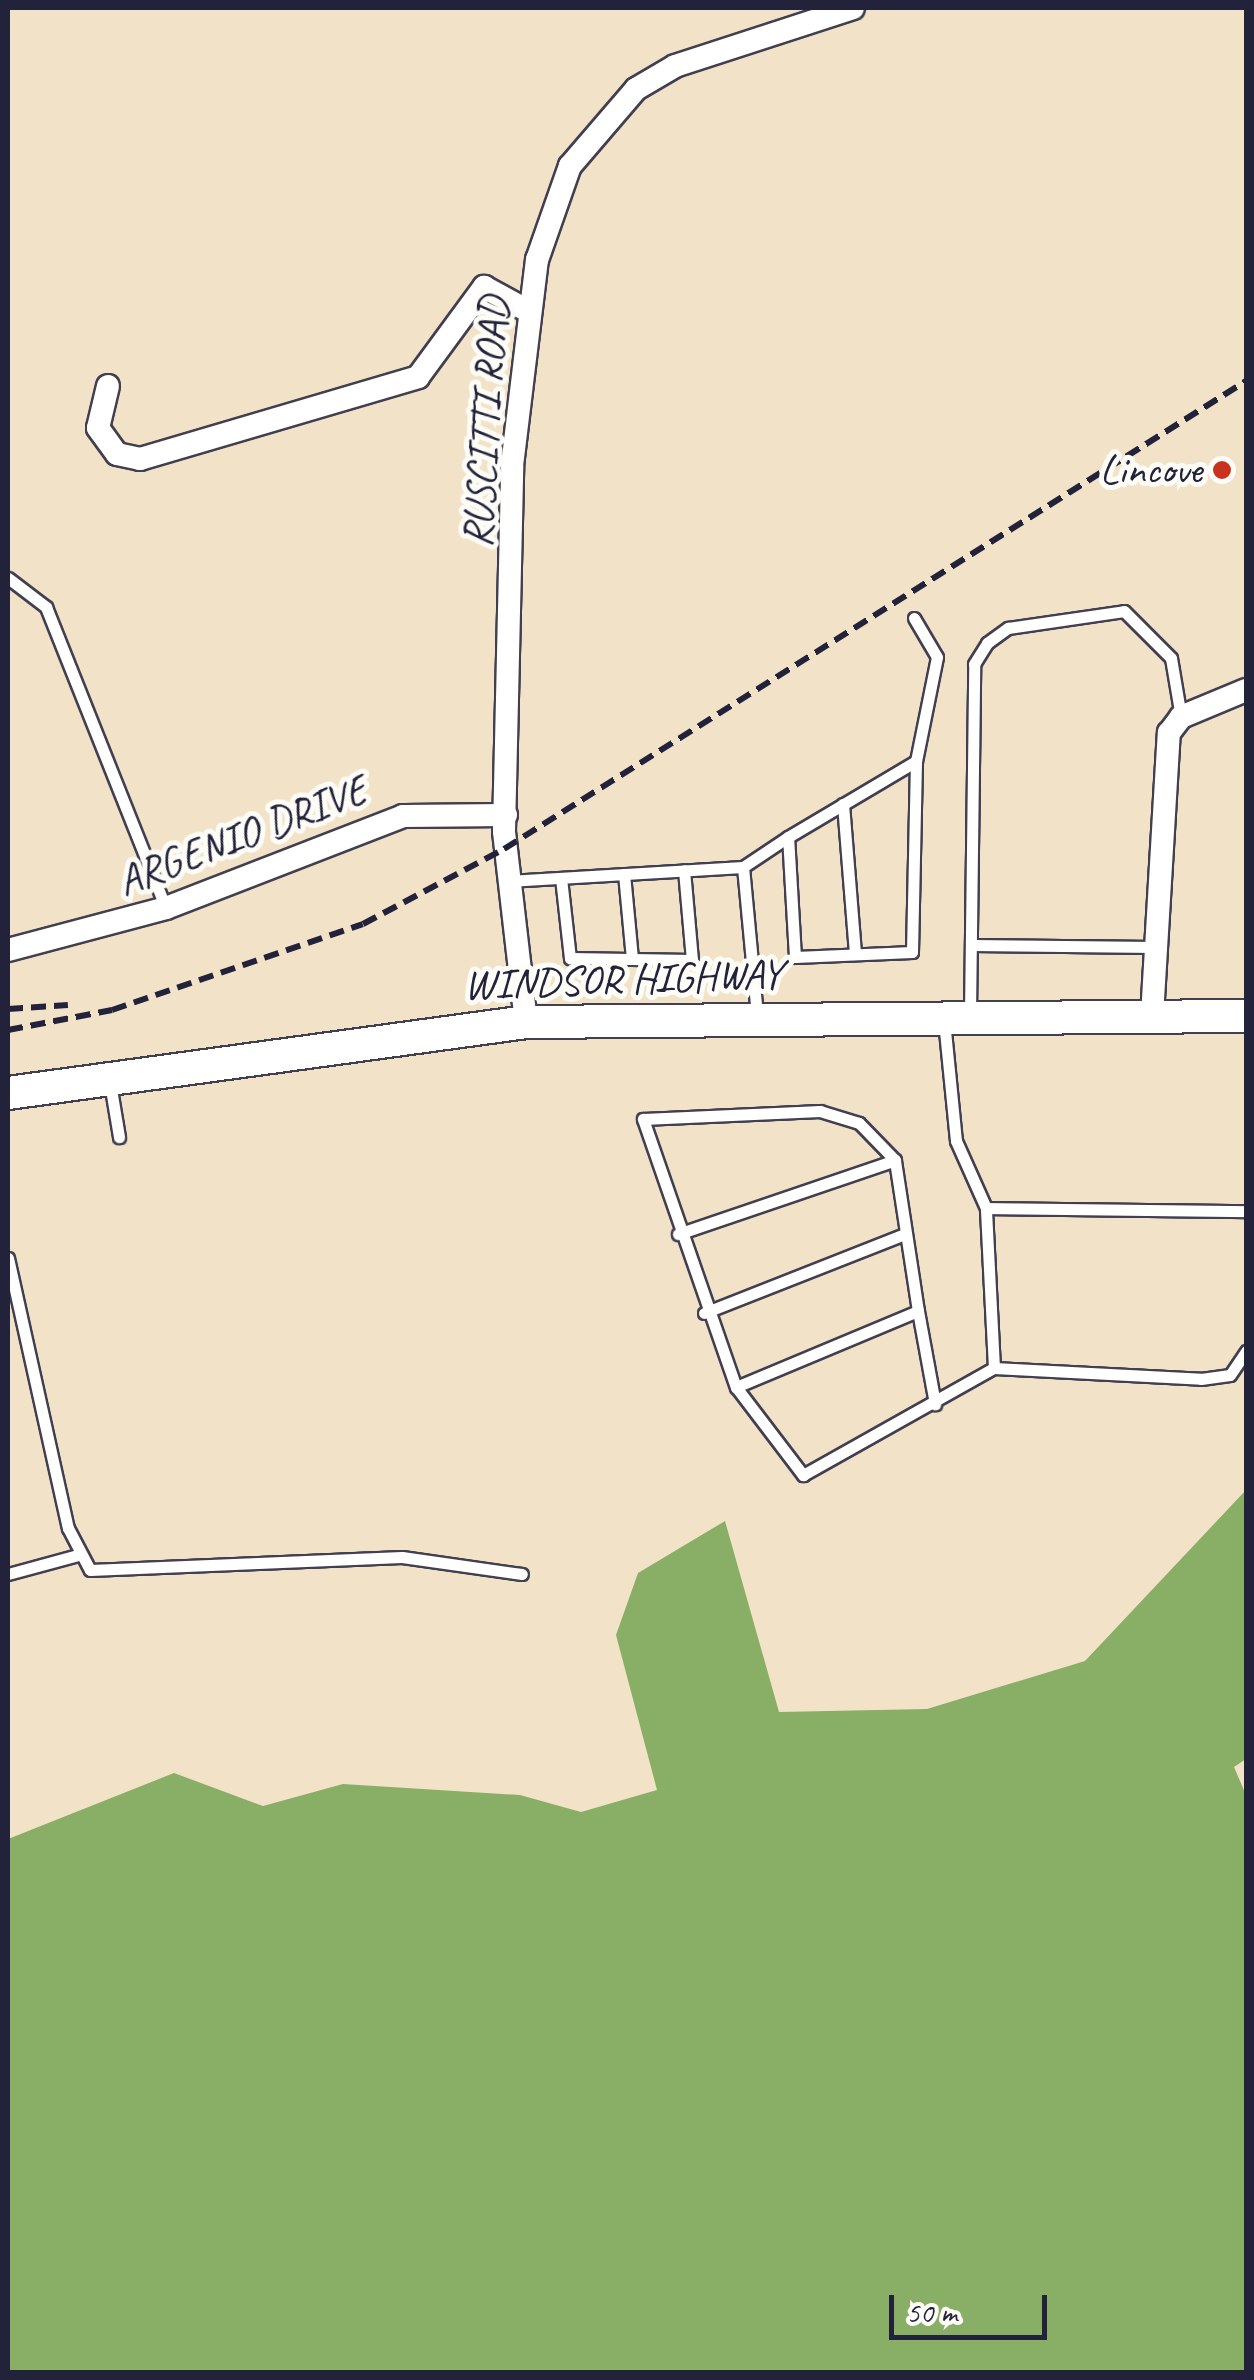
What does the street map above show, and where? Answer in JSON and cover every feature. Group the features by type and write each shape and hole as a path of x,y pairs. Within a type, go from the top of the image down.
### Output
{"main road":[{"name":"WINDSOR HIGHWAY","path":"8,1094 526,1022 757,1016 1246,1016"}],"street":[{"name":"RUSCITTI ROAD","path":"526,1022 508,881 506,815 512,466 528,310 560,189 598,124 675,66 853,8"},
{"path":"108,386 98,428 108,447 140,460 418,377 484,288 500,288 528,310"},
{"path":"1152,1016 1165,746 1182,718 1246,690"},
{"name":"ARGENIO DRIVE","path":"8,950 166,908 403,816 506,815"}],"lane":[{"path":"8,578 46,608 166,908"},
{"path":"994,1368 986,1208 956,1141 957,1016 971,945 974,664 987,643 1008,628 1124,611 1171,658 1182,718"},
{"path":"788,837 796,957 912,952 916,761 937,657 914,618"},
{"path":"508,881 742,866 916,761"},
{"path":"843,804 855,954"},
{"path":"742,866 757,1016"},
{"path":"561,878 570,958 692,960 684,870"},
{"path":"624,874 632,958"},
{"path":"971,945 1155,947"},
{"path":"110,1078 120,1137"},
{"path":"935,1404 895,1160 859,1123 820,1111 643,1119 704,1313 736,1387 803,1475 935,1404 994,1368 1201,1379 1230,1376 1246,1351"},
{"path":"678,1234 895,1160"},
{"path":"986,1208 1246,1211"},
{"path":"704,1313 905,1234"},
{"path":"8,1258 78,1554 108,1573 402,1557 522,1574"},
{"path":"736,1387 918,1311"},
{"path":"8,1574 78,1554"}],"green space":[{"path":"1246,1490 1246,1759 1234,1767 1246,1795 1246,2372 8,2372 8,1839 174,1773 263,1806 343,1784 520,1795 581,1812 657,1790 616,1635 638,1573 725,1521 779,1712 927,1709 1085,1661"}],"railway":[{"path":"8,1030 112,1010 363,924 504,849 1246,381"},
{"path":"8,1009 68,1005"}],"place":[{"name":"Lincove","path":"1222,470"}]}
